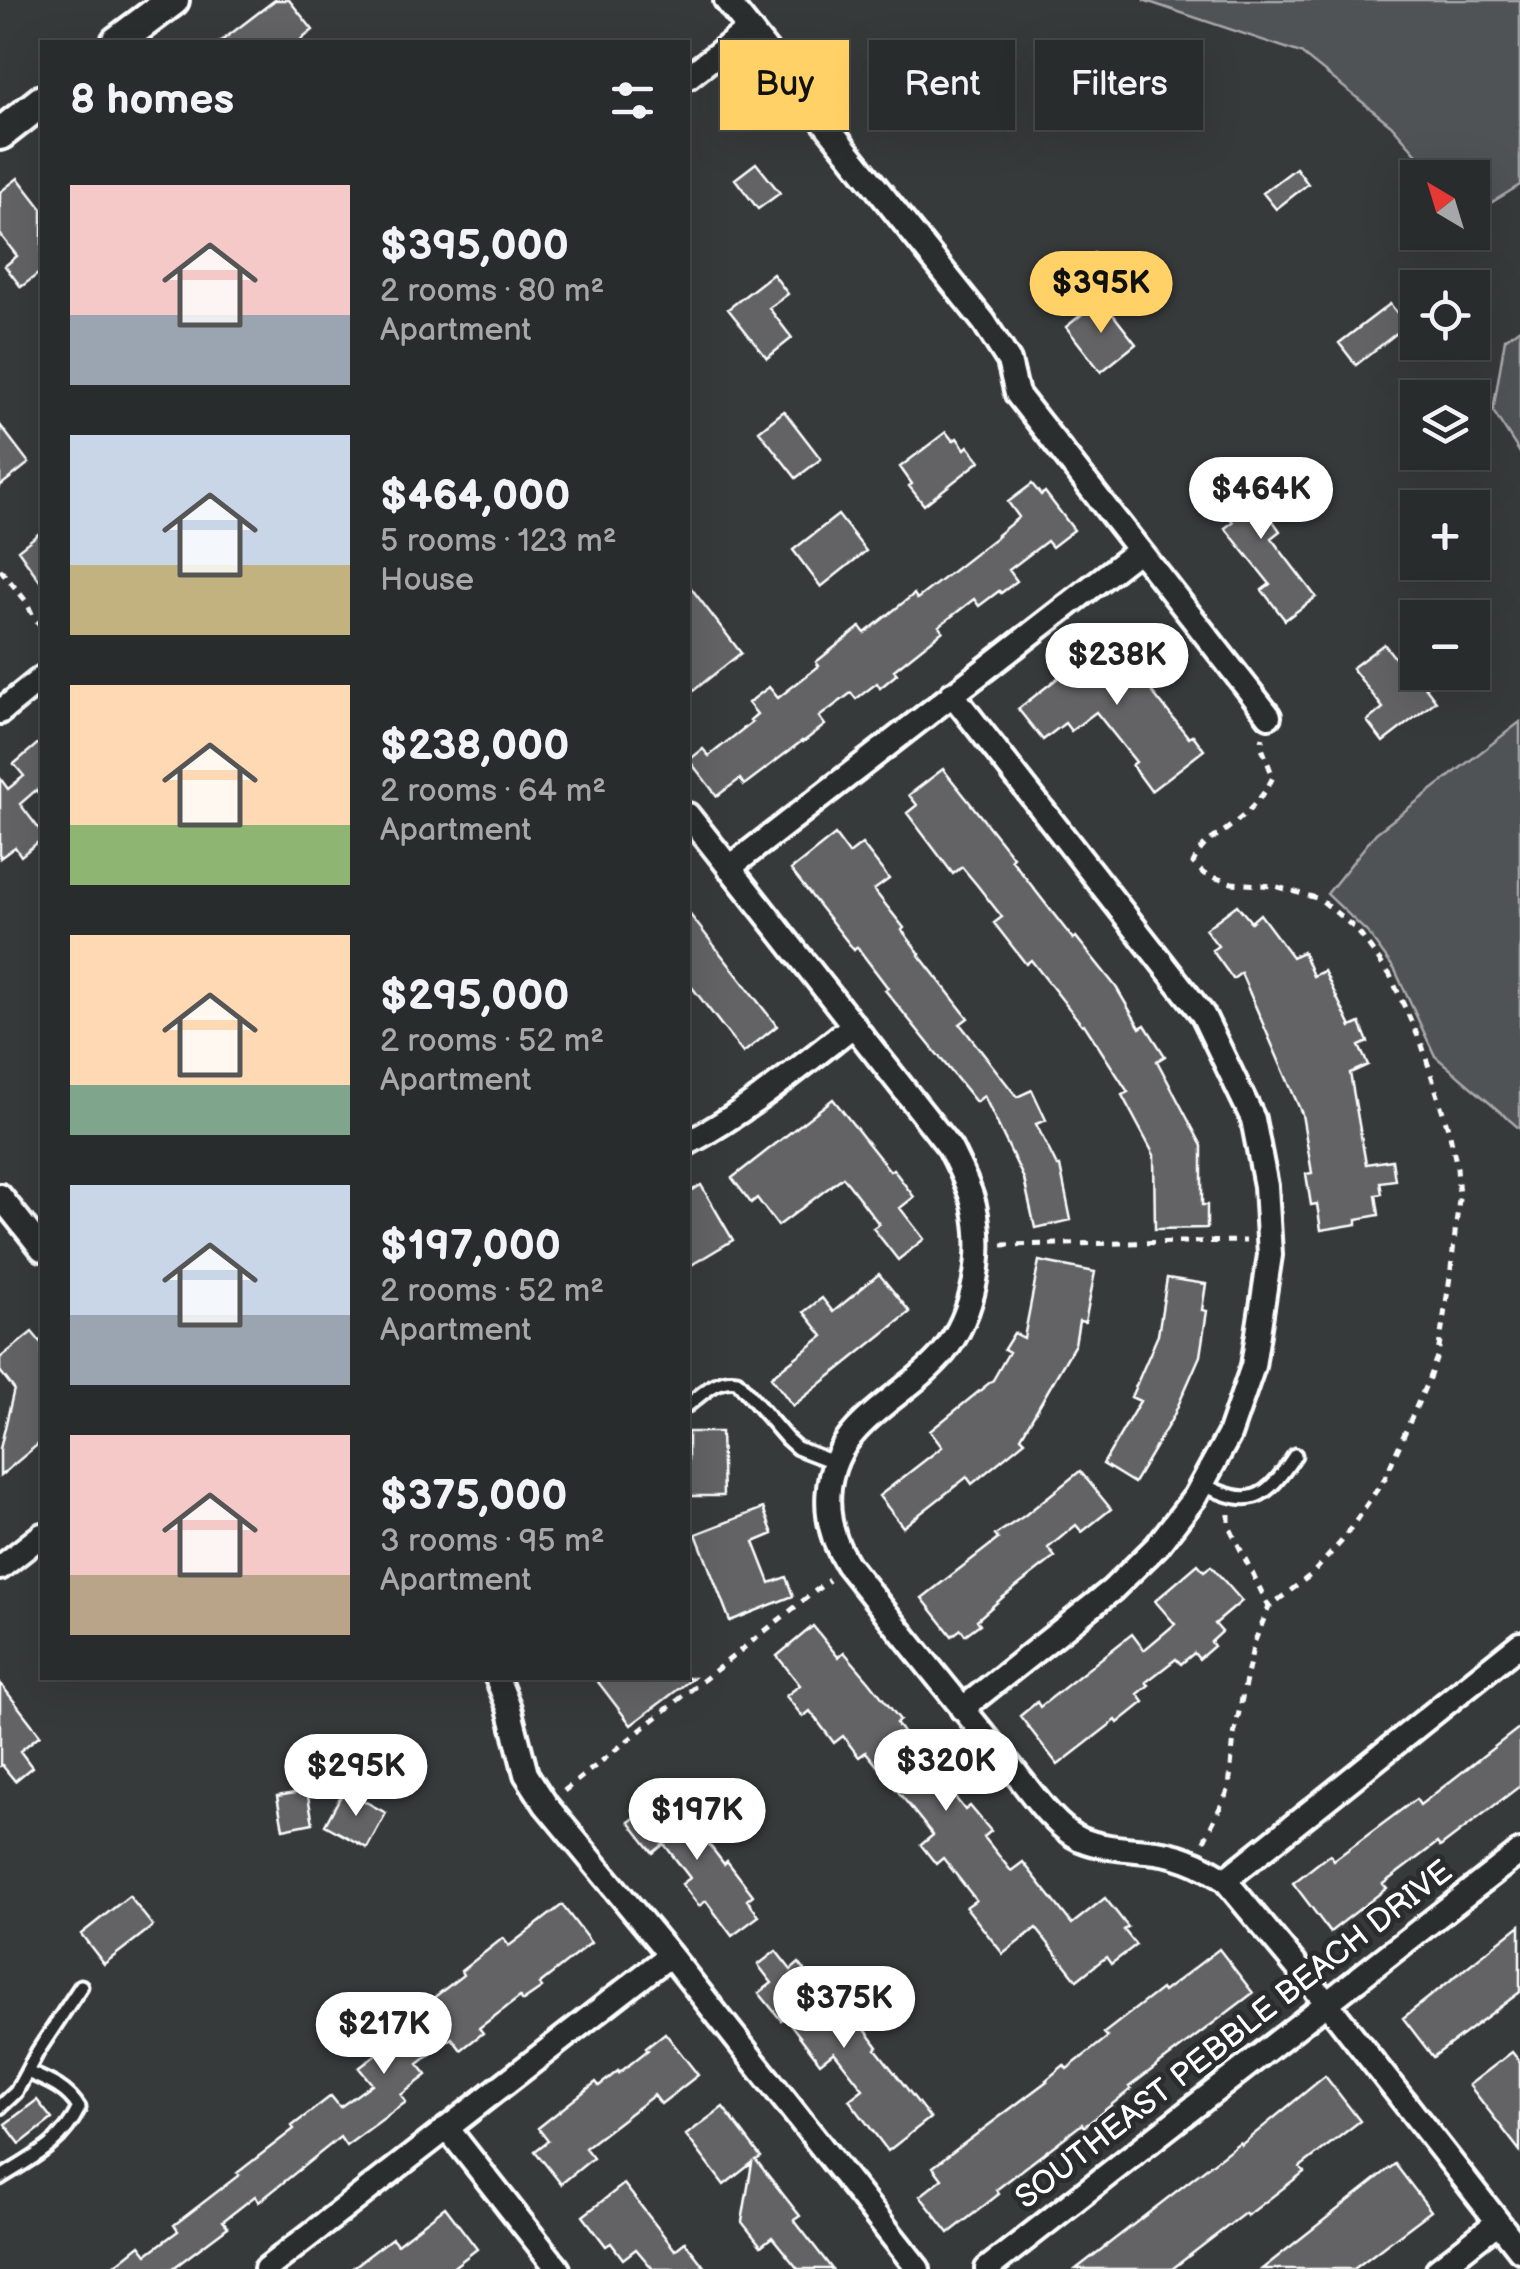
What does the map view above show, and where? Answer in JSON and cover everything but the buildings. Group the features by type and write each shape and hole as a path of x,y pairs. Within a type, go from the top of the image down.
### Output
{"street":[{"path":"121,40 173,0"},
{"path":"726,0 984,322 1009,362 1017,394 1269,716"},
{"path":"690,75 749,29"},
{"path":"0,134 40,102"},
{"path":"728,868 1139,550"},
{"path":"0,712 40,680"},
{"path":"952,694 1203,1015 1253,1119 1266,1186 1270,1255 1253,1366 1229,1435 1195,1497 1158,1546 1112,1590 962,1709"},
{"path":"690,817 950,1148 973,1203 979,1246 972,1296 946,1349 855,1430 836,1463 828,1502 829,1524 837,1548 962,1709 1054,1818 1078,1838 1121,1850 1150,1850 1194,1862 1225,1880 1328,2003 1520,2250"},
{"path":"690,1142 769,1092 854,1025"},
{"path":"0,1196 40,1246"},
{"path":"0,1568 40,1537"},
{"path":"1225,1880 1520,1644"},
{"path":"498,1680 526,1774 546,1805 918,2269"},
{"name":"SOUTHEAST PEBBLE BEACH DRIVE","path":"987,2269 1520,1852"},
{"path":"266,2269 670,1955"},
{"path":"447,2128 558,2269"},
{"path":"1438,2269 1498,2222"}],"lane":[{"path":"690,1404 716,1384 738,1380 787,1440 836,1463"},
{"path":"1202,1484 1232,1497 1246,1499 1263,1494 1278,1482 1295,1455"},
{"path":"0,2107 16,2092 82,1986"},
{"path":"0,2178 48,2148 70,2128 79,2108 71,2095 27,2072"}],"path":[{"path":"0,569 40,625"},
{"path":"1194,1862 1229,1789 1234,1735 1254,1643 1268,1607 1312,1574 1341,1542 1385,1478 1438,1354 1459,1199 1458,1166 1422,1045 1390,975 1357,930 1320,898 1274,886 1232,882 1204,874 1193,863 1200,848 1266,793 1273,777 1262,745 1269,716"},
{"path":"979,1246 1269,1240"},
{"path":"1232,1497 1229,1526 1268,1607"},
{"path":"546,1805 817,1592 847,1564"}],"shaded area":[{"path":"1143,0 1520,0 1520,185 1490,203 1490,160 1422,160 1391,125 1301,53"},
{"path":"1520,328 1520,453 1493,411 1505,339"},
{"path":"1520,722 1520,1129 1435,1056 1395,970 1367,932 1327,894 1376,833"}]}
